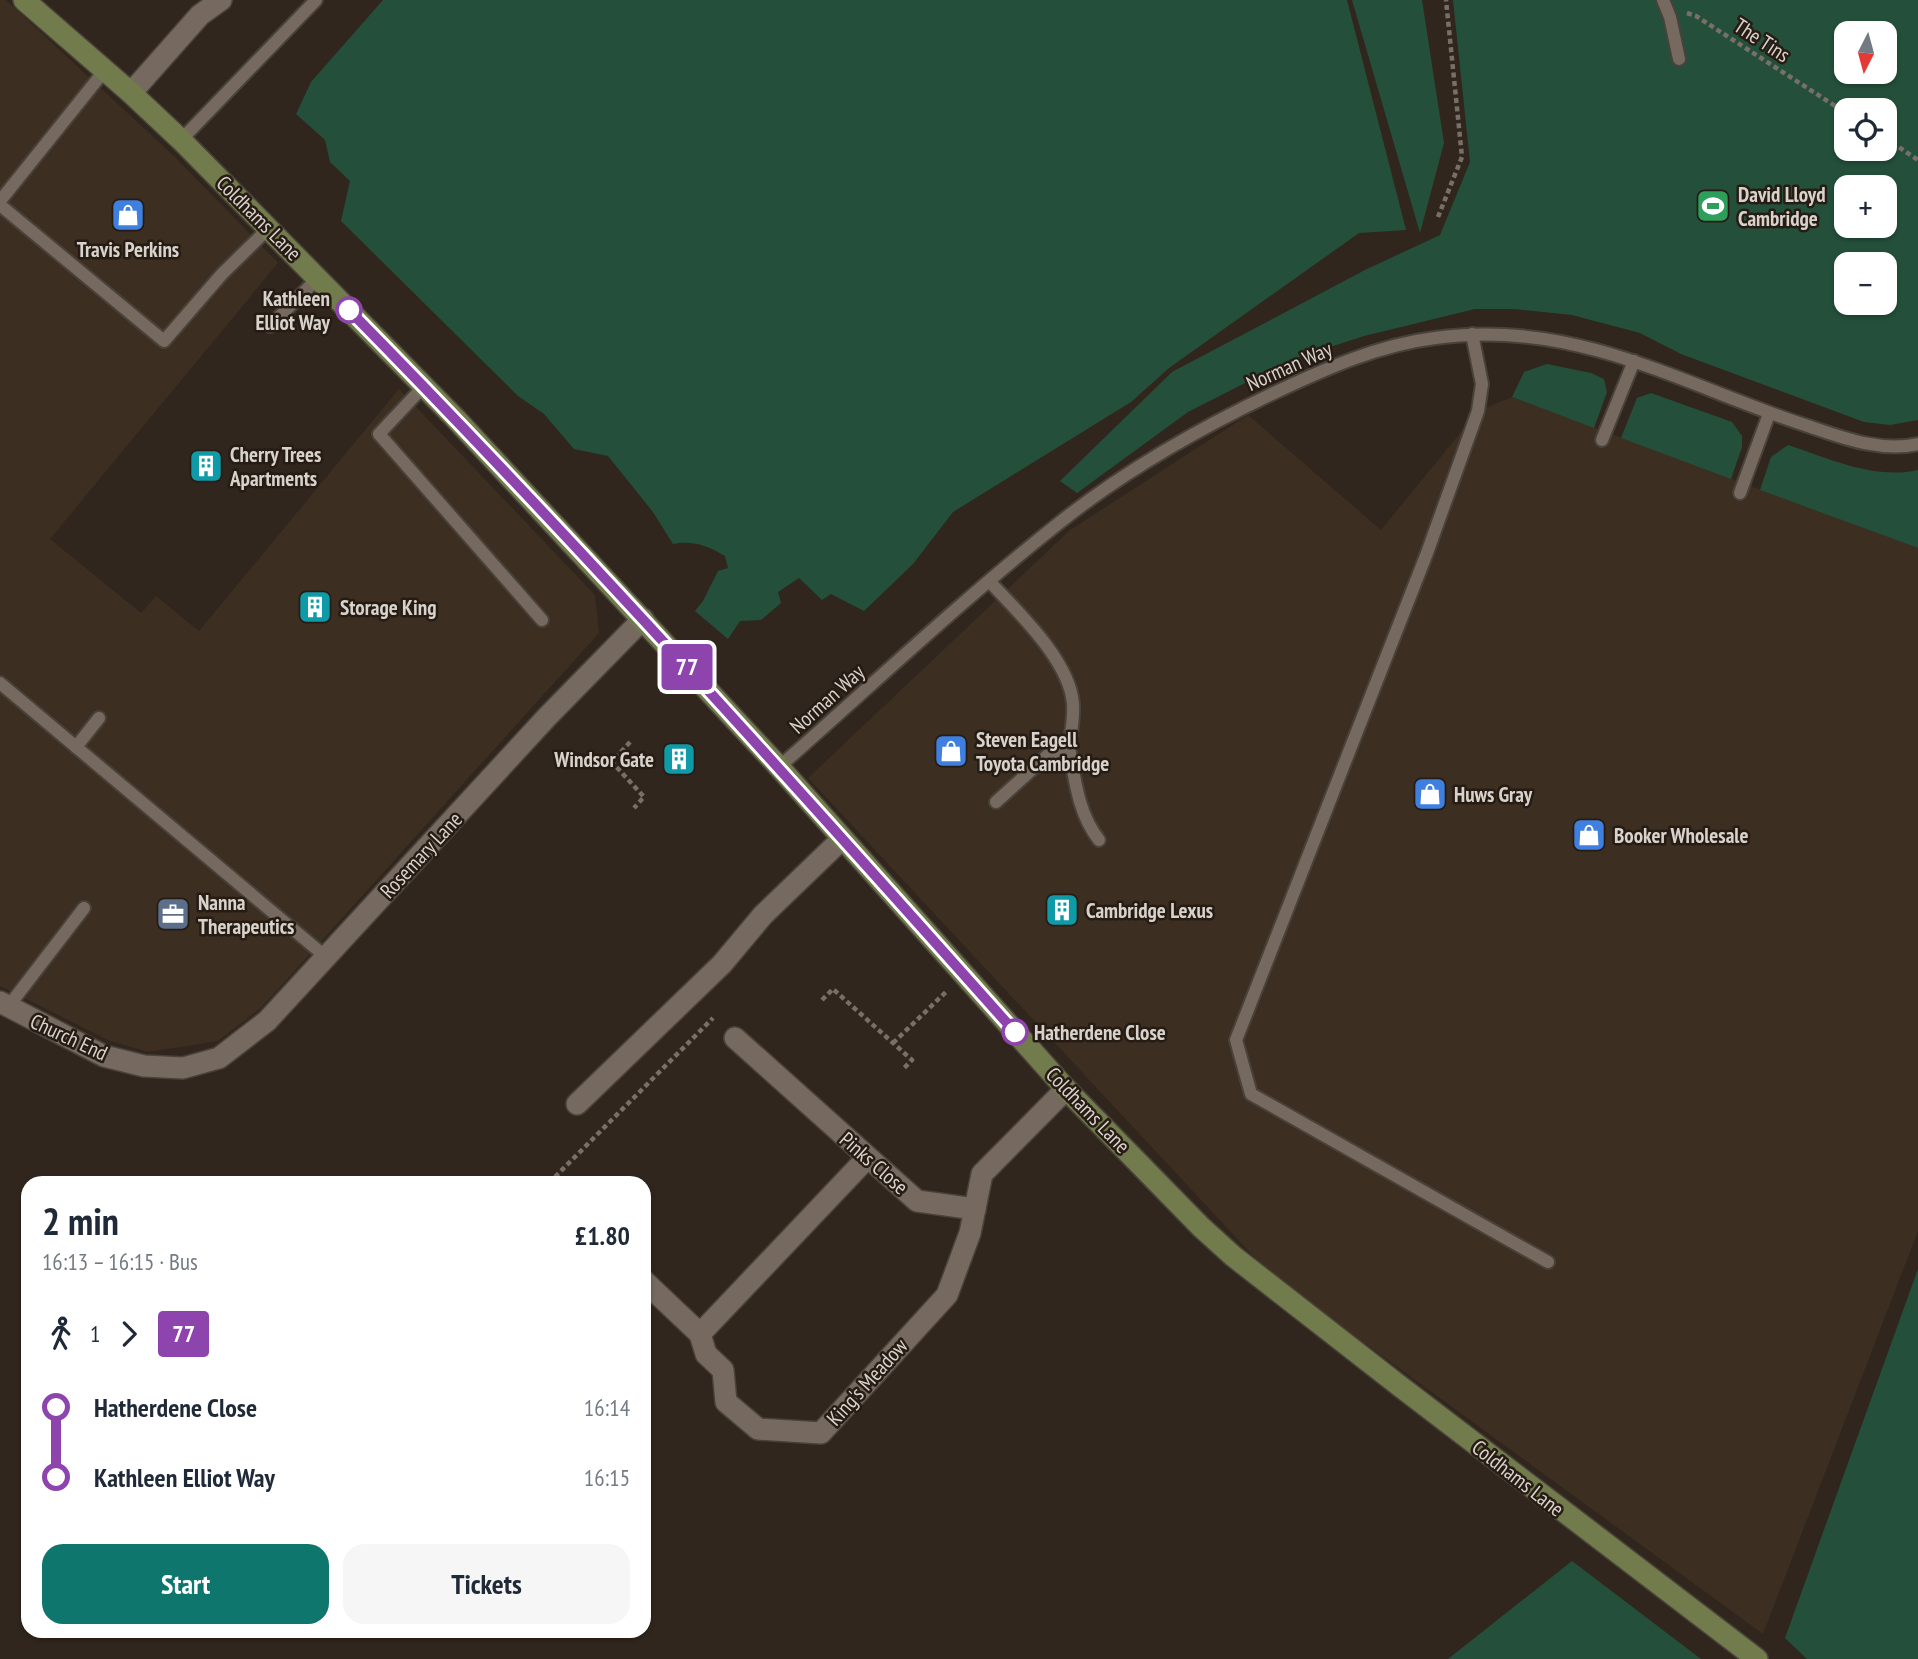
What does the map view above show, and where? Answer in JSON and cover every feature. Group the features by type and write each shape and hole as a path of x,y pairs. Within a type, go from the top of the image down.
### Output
{"street":[{"name":"Coldhams Lane","path":"24,0 181,140 424,386 779,767 1066,1089 1201,1227 1233,1256 1627,1562 1757,1659"},
{"path":"131,93 200,15 222,0"},
{"name":"Rosemary Lane","path":"183,1068 219,1058 267,1021 547,717 643,619"},
{"path":"577,1104 722,964 764,915 842,839"},
{"name":"Church End","path":"3,1011 104,1056 144,1066 183,1068"},
{"name":"Pinks Close","path":"735,1038 917,1201 975,1209"},
{"path":"975,1209 982,1174 1066,1089"},
{"path":"700,1334 867,1158"},
{"name":"King's Meadow","path":"651,1288 700,1334 706,1354 723,1370 726,1402 758,1429 821,1433 947,1295 970,1233 975,1209"}],"lane":[{"path":"181,140 316,0"},
{"path":"1665,3 1679,59"},
{"path":"106,71 0,203 164,341 222,274 269,228"},
{"path":"270,327 318,278"},
{"path":"1472,334 1482,384 1478,411 1427,553 1236,1040 1251,1094 1548,1262"},
{"name":"Norman Way","path":"779,767 989,581 1061,521 1133,471 1247,406 1338,364 1372,353 1434,338 1472,334 1565,342 1634,361 1769,414 1870,445 1899,448 1918,444"},
{"path":"1602,440 1634,361"},
{"path":"424,386 379,434 542,620"},
{"path":"1740,493 1769,414"},
{"path":"989,581 1059,662 1069,684 1073,702 1069,747 1081,808 1088,827 1099,840"},
{"path":"0,683 326,957"},
{"path":"76,747 99,718"},
{"path":"996,802 1048,755 1069,747"},
{"path":"3,1011 84,908"}],"path":[{"path":"1438,218 1462,157 1446,0"},
{"name":"The Tins","path":"1665,3 1696,16 1834,105"},
{"path":"1897,146 1918,160"},
{"path":"630,742 612,762 644,797 634,808"},
{"path":"893,1043 964,975"},
{"path":"822,1000 833,989 912,1060 903,1069"},
{"path":"690,995 735,1038"},
{"path":"556,1176 713,1018"}],"shaded area":[{"path":"0,0 6,0 175,157 278,263 50,539 141,613 156,596 199,631 399,389 595,595 599,633 262,1007 218,1041 148,1052 110,1041 0,986"},
{"path":"1512,397 1918,548 1918,1231 1763,1634 1270,1274 808,778 1070,530 1248,415 1381,530 1478,411"}],"green space":[{"path":"383,0 1347,0 1406,230 1359,233 1169,368 1131,402 953,512 913,564 864,611 831,594 822,600 799,578 778,592 781,603 761,620 740,621 728,639 695,611 718,571 728,568 725,556 700,545 673,544 653,512 608,456 574,449 544,414 518,396 341,221 350,181 330,162 325,140 296,114 311,82"},
{"path":"1352,0 1422,0 1444,143 1420,233"},
{"path":"1453,0 1918,0 1918,420 1890,425 1864,422 1681,354 1640,333 1572,315 1515,309 1475,309 1364,336 1290,360 1188,412 1077,493 1060,481 1172,372 1365,270 1440,235 1470,162"},
{"path":"1547,364 1591,373 1604,379 1607,392 1594,428 1512,397 1524,372"},
{"path":"1651,393 1732,422 1742,436 1742,447 1731,479 1621,438 1637,398"},
{"path":"1788,445 1868,470 1918,470 1918,548 1760,490 1771,457"},
{"path":"1918,1269 1918,1659 1807,1659 1785,1638"},
{"path":"1572,1561 1701,1659 1448,1659"}],"bus line":[{"name":"77","path":"349,310 455,418 643,619 1015,1032"}],"place":[{"name":"David Lloyd Cambridge","path":"1713,206"},
{"name":"Travis Perkins","path":"128,215"},
{"name":"Kathleen Elliot Way","path":"349,310"},
{"name":"Cherry Trees Apartments","path":"206,466"},
{"name":"Storage King","path":"315,607"},
{"name":"Steven Eagell Toyota Cambridge","path":"951,751"},
{"name":"Windsor Gate","path":"679,759"},
{"name":"Huws Gray","path":"1430,794"},
{"name":"Booker Wholesale","path":"1589,835"},
{"name":"Cambridge Lexus","path":"1062,910"},
{"name":"Nanna Therapeutics","path":"173,914"},
{"name":"Hatherdene Close","path":"1015,1032"}]}
